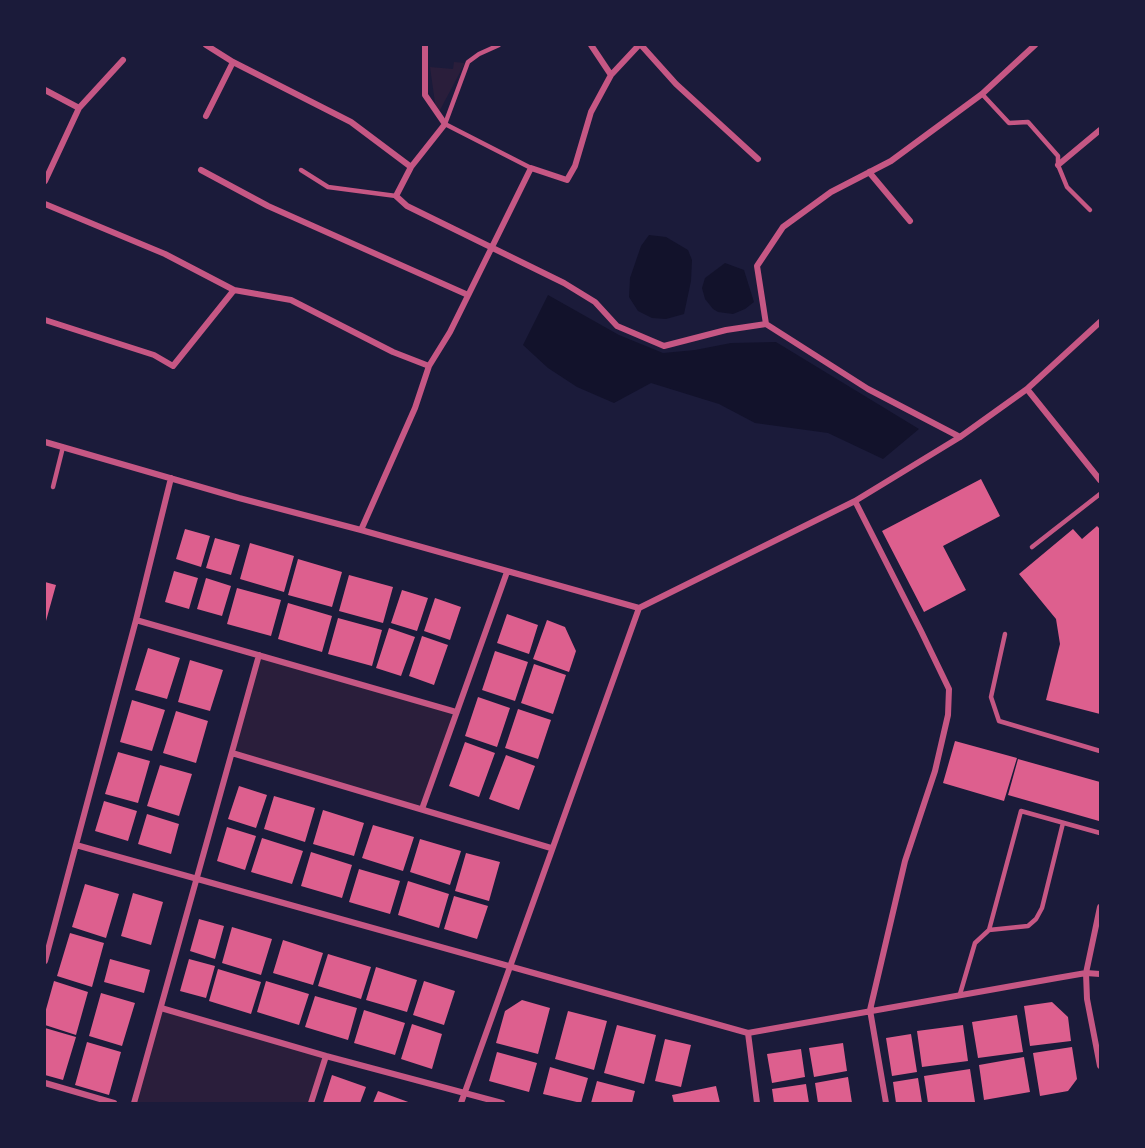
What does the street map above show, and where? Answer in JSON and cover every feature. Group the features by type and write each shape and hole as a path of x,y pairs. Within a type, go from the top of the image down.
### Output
{"street":[{"path":"206,45 233,62 351,122 411,167"},
{"path":"425,45 425,95 445,124 411,167 396,196 408,206 564,283 595,302 617,326 664,346 726,330 766,324 868,389 960,437"},
{"path":"591,45 610,75"},
{"path":"361,530 415,408 429,366 450,332 531,168 567,180 575,166 591,112 610,75 640,45 676,84 758,159"},
{"path":"766,324 757,266 783,227 831,192 891,161 982,94 1035,45"},
{"path":"45,181 79,108 123,60"},
{"path":"206,116 233,62"},
{"path":"45,90 79,108"},
{"path":"1058,165 1100,130"},
{"path":"201,170 268,206 468,295"},
{"path":"869,172 910,221"},
{"path":"45,204 165,254 234,290 291,300 393,352 429,366"},
{"path":"45,320 154,355 173,366 234,290"},
{"path":"45,442 639,608 855,501 960,437 1027,389 1100,321"},
{"path":"1027,389 1100,480"},
{"path":"45,961 136,620 171,478"},
{"path":"855,501 949,689 948,715 935,771 905,861 870,1010 886,1103"},
{"path":"422,809 507,572"},
{"path":"461,1103 639,608"},
{"path":"136,620 456,712"},
{"path":"134,1103 259,655"},
{"path":"232,753 552,849"},
{"path":"76,845 748,1033 960,994 1086,974 1100,974"},
{"path":"1100,907 1086,974 1087,999 1100,1066"},
{"path":"161,1008 326,1056 502,1103"},
{"path":"748,1033 757,1103"},
{"path":"310,1103 326,1056"},
{"path":"45,1083 114,1103"}],"lane":[{"path":"499,45 478,54 468,62 445,124 531,168"},
{"path":"982,94 1009,123 1028,122 1058,156 1058,165 1067,187 1090,210"},
{"path":"301,170 328,187 396,196"},
{"path":"52,487 63,447"},
{"path":"1032,547 1100,494"},
{"path":"1005,634 991,697 999,721 1100,751"},
{"path":"960,994 975,944 989,930 1022,811 1100,833"},
{"path":"989,930 1028,926 1036,919 1042,908 1063,823"}],"shaded area":[{"path":"454,62 465,63 440,110 436,110 430,67 453,69"},
{"path":"649,235 666,237 688,250 692,260 691,281 684,314 666,319 652,318 638,311 629,297 630,278 641,246"},
{"path":"725,263 744,270 754,302 733,314 713,309 705,299 702,288 705,278"},
{"path":"548,295 619,335 663,353 731,343 776,342 919,429 883,459 828,433 755,423 719,404 651,383 614,403 577,387 548,368 523,345"},
{"path":"259,655 456,712 422,809 232,753"},
{"path":"161,1008 326,1056 311,1103 134,1103"}],"building":[{"path":"981,479 1000,516 943,546 966,590 924,612 882,531"},
{"path":"1097,526 1100,529 1100,714 1046,700 1060,644 1056,619 1019,574 1073,529 1082,539"},
{"path":"185,529 210,536 201,567 176,559"},
{"path":"215,538 240,545 231,575 206,568"},
{"path":"250,543 294,556 284,592 240,579"},
{"path":"298,559 342,572 332,607 288,595"},
{"path":"174,571 198,578 189,609 165,602"},
{"path":"349,575 393,587 383,623 339,611"},
{"path":"206,578 231,586 222,616 197,609"},
{"path":"45,582 56,585 46,621 45,621"},
{"path":"237,588 281,600 271,636 227,624"},
{"path":"402,590 428,598 417,631 391,623"},
{"path":"435,598 461,607 450,640 424,631"},
{"path":"288,603 332,616 322,652 278,639"},
{"path":"507,614 538,625 529,654 497,643"},
{"path":"338,618 382,630 372,666 328,654"},
{"path":"547,620 565,627 576,651 569,672 533,659"},
{"path":"389,628 415,637 401,676 376,668"},
{"path":"422,636 448,645 434,685 409,676"},
{"path":"148,648 180,658 167,699 135,690"},
{"path":"495,651 528,662 515,701 482,690"},
{"path":"190,660 223,670 210,711 178,702"},
{"path":"534,664 566,675 553,714 521,703"},
{"path":"478,697 510,708 497,747 465,736"},
{"path":"132,700 165,710 152,751 120,742"},
{"path":"518,709 551,720 538,759 505,748"},
{"path":"176,711 208,721 196,763 163,753"},
{"path":"955,741 1017,758 1004,801 943,783"},
{"path":"465,742 495,753 479,797 449,786"},
{"path":"118,752 150,761 138,803 105,794"},
{"path":"506,755 535,766 519,810 489,799"},
{"path":"1018,759 1100,782 1099,821 1008,795"},
{"path":"160,765 192,774 179,816 147,806"},
{"path":"239,786 267,795 256,828 228,819"},
{"path":"274,796 315,808 305,842 264,829"},
{"path":"104,801 137,811 128,841 95,831"},
{"path":"323,810 364,823 354,856 313,844"},
{"path":"147,814 179,824 171,854 138,844"},
{"path":"373,825 414,837 403,871 362,858"},
{"path":"227,827 256,836 245,870 217,861"},
{"path":"262,838 303,851 292,884 251,872"},
{"path":"420,839 461,851 450,885 410,872"},
{"path":"311,852 352,865 342,898 301,886"},
{"path":"466,853 500,862 489,901 455,891"},
{"path":"359,869 400,881 390,914 349,902"},
{"path":"408,881 449,894 439,928 398,915"},
{"path":"85,884 119,894 106,938 72,927"},
{"path":"133,893 163,902 151,945 121,936"},
{"path":"454,896 488,906 477,939 444,929"},
{"path":"199,919 224,926 215,959 190,951"},
{"path":"232,927 272,939 261,975 222,963"},
{"path":"70,933 104,943 92,987 57,976"},
{"path":"283,940 323,953 313,985 273,973"},
{"path":"328,954 371,967 361,999 318,986"},
{"path":"110,959 150,970 144,993 104,982"},
{"path":"189,959 215,966 206,998 180,991"},
{"path":"376,967 417,980 407,1012 366,1000"},
{"path":"218,969 261,982 251,1014 209,1001"},
{"path":"54,981 88,992 76,1035 45,1025 45,1013"},
{"path":"266,981 309,994 299,1025 257,1012"},
{"path":"424,981 455,991 444,1025 413,1015"},
{"path":"101,993 135,1003 122,1046 89,1036"},
{"path":"315,996 357,1008 348,1040 305,1027"},
{"path":"522,1000 550,1008 538,1054 496,1043 505,1011"},
{"path":"1052,1002 1068,1017 1071,1041 1030,1046 1024,1006"},
{"path":"364,1010 405,1023 395,1055 354,1043"},
{"path":"568,1011 607,1021 594,1070 555,1059"},
{"path":"1017,1015 1023,1052 978,1058 972,1022"},
{"path":"412,1024 442,1034 432,1069 401,1059"},
{"path":"617,1025 656,1035 644,1084 604,1073"},
{"path":"963,1025 968,1061 922,1067 917,1031"},
{"path":"45,1028 76,1037 63,1080 45,1075"},
{"path":"911,1034 917,1072 892,1076 886,1038"},
{"path":"665,1039 691,1045 681,1087 655,1081"},
{"path":"87,1042 121,1052 109,1095 75,1085"},
{"path":"843,1043 847,1071 814,1077 809,1048"},
{"path":"1072,1047 1077,1079 1068,1091 1040,1096 1033,1053"},
{"path":"801,1049 805,1077 772,1083 767,1054"},
{"path":"497,1052 537,1063 529,1092 489,1081"},
{"path":"1024,1057 1030,1092 984,1100 979,1065"},
{"path":"550,1067 588,1078 581,1103 543,1094"},
{"path":"970,1069 975,1102 928,1103 924,1076"},
{"path":"332,1075 366,1087 360,1103 323,1103"},
{"path":"848,1077 852,1103 818,1103 815,1083"},
{"path":"918,1078 922,1103 896,1103 893,1082"},
{"path":"597,1081 635,1091 632,1103 591,1103"},
{"path":"806,1084 809,1103 774,1103 772,1089"},
{"path":"716,1086 720,1103 674,1103 672,1095"},
{"path":"378,1091 411,1103 373,1103"}]}
